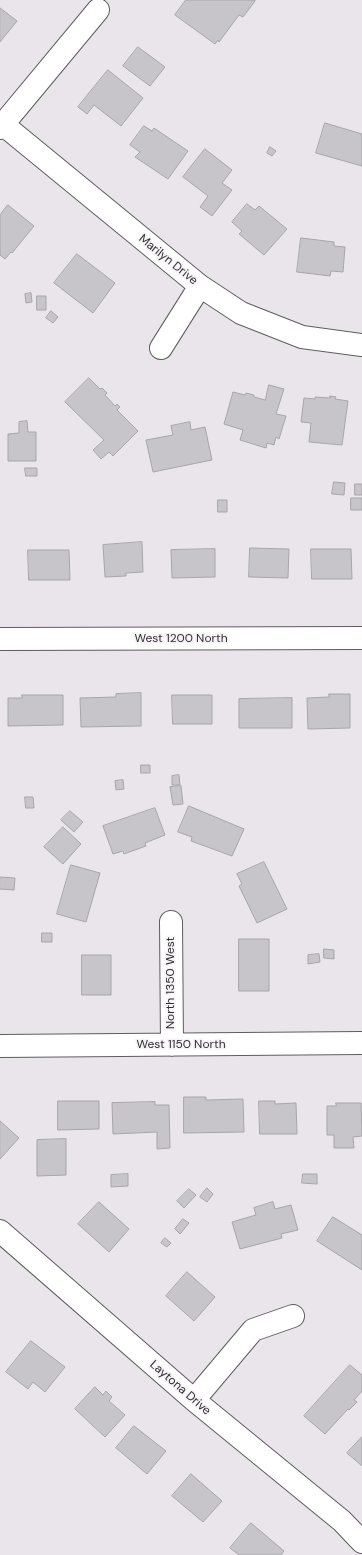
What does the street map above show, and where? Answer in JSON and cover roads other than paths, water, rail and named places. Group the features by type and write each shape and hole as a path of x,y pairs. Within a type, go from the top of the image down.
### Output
{"street":[{"path":"1,125 98,10"},
{"name":"Marilyn Drive","path":"1,125 200,286 241,313 302,337 362,345"},
{"path":"162,348 200,286"},
{"name":"West 1200 North","path":"0,639 362,638"},
{"name":"North 1350 West","path":"171,922 172,1045"},
{"name":"West 1150 North","path":"0,1046 362,1043"},
{"name":"Laytona Drive","path":"0,1231 194,1400 342,1521 362,1542"},
{"path":"194,1400 253,1330 293,1316"}]}
